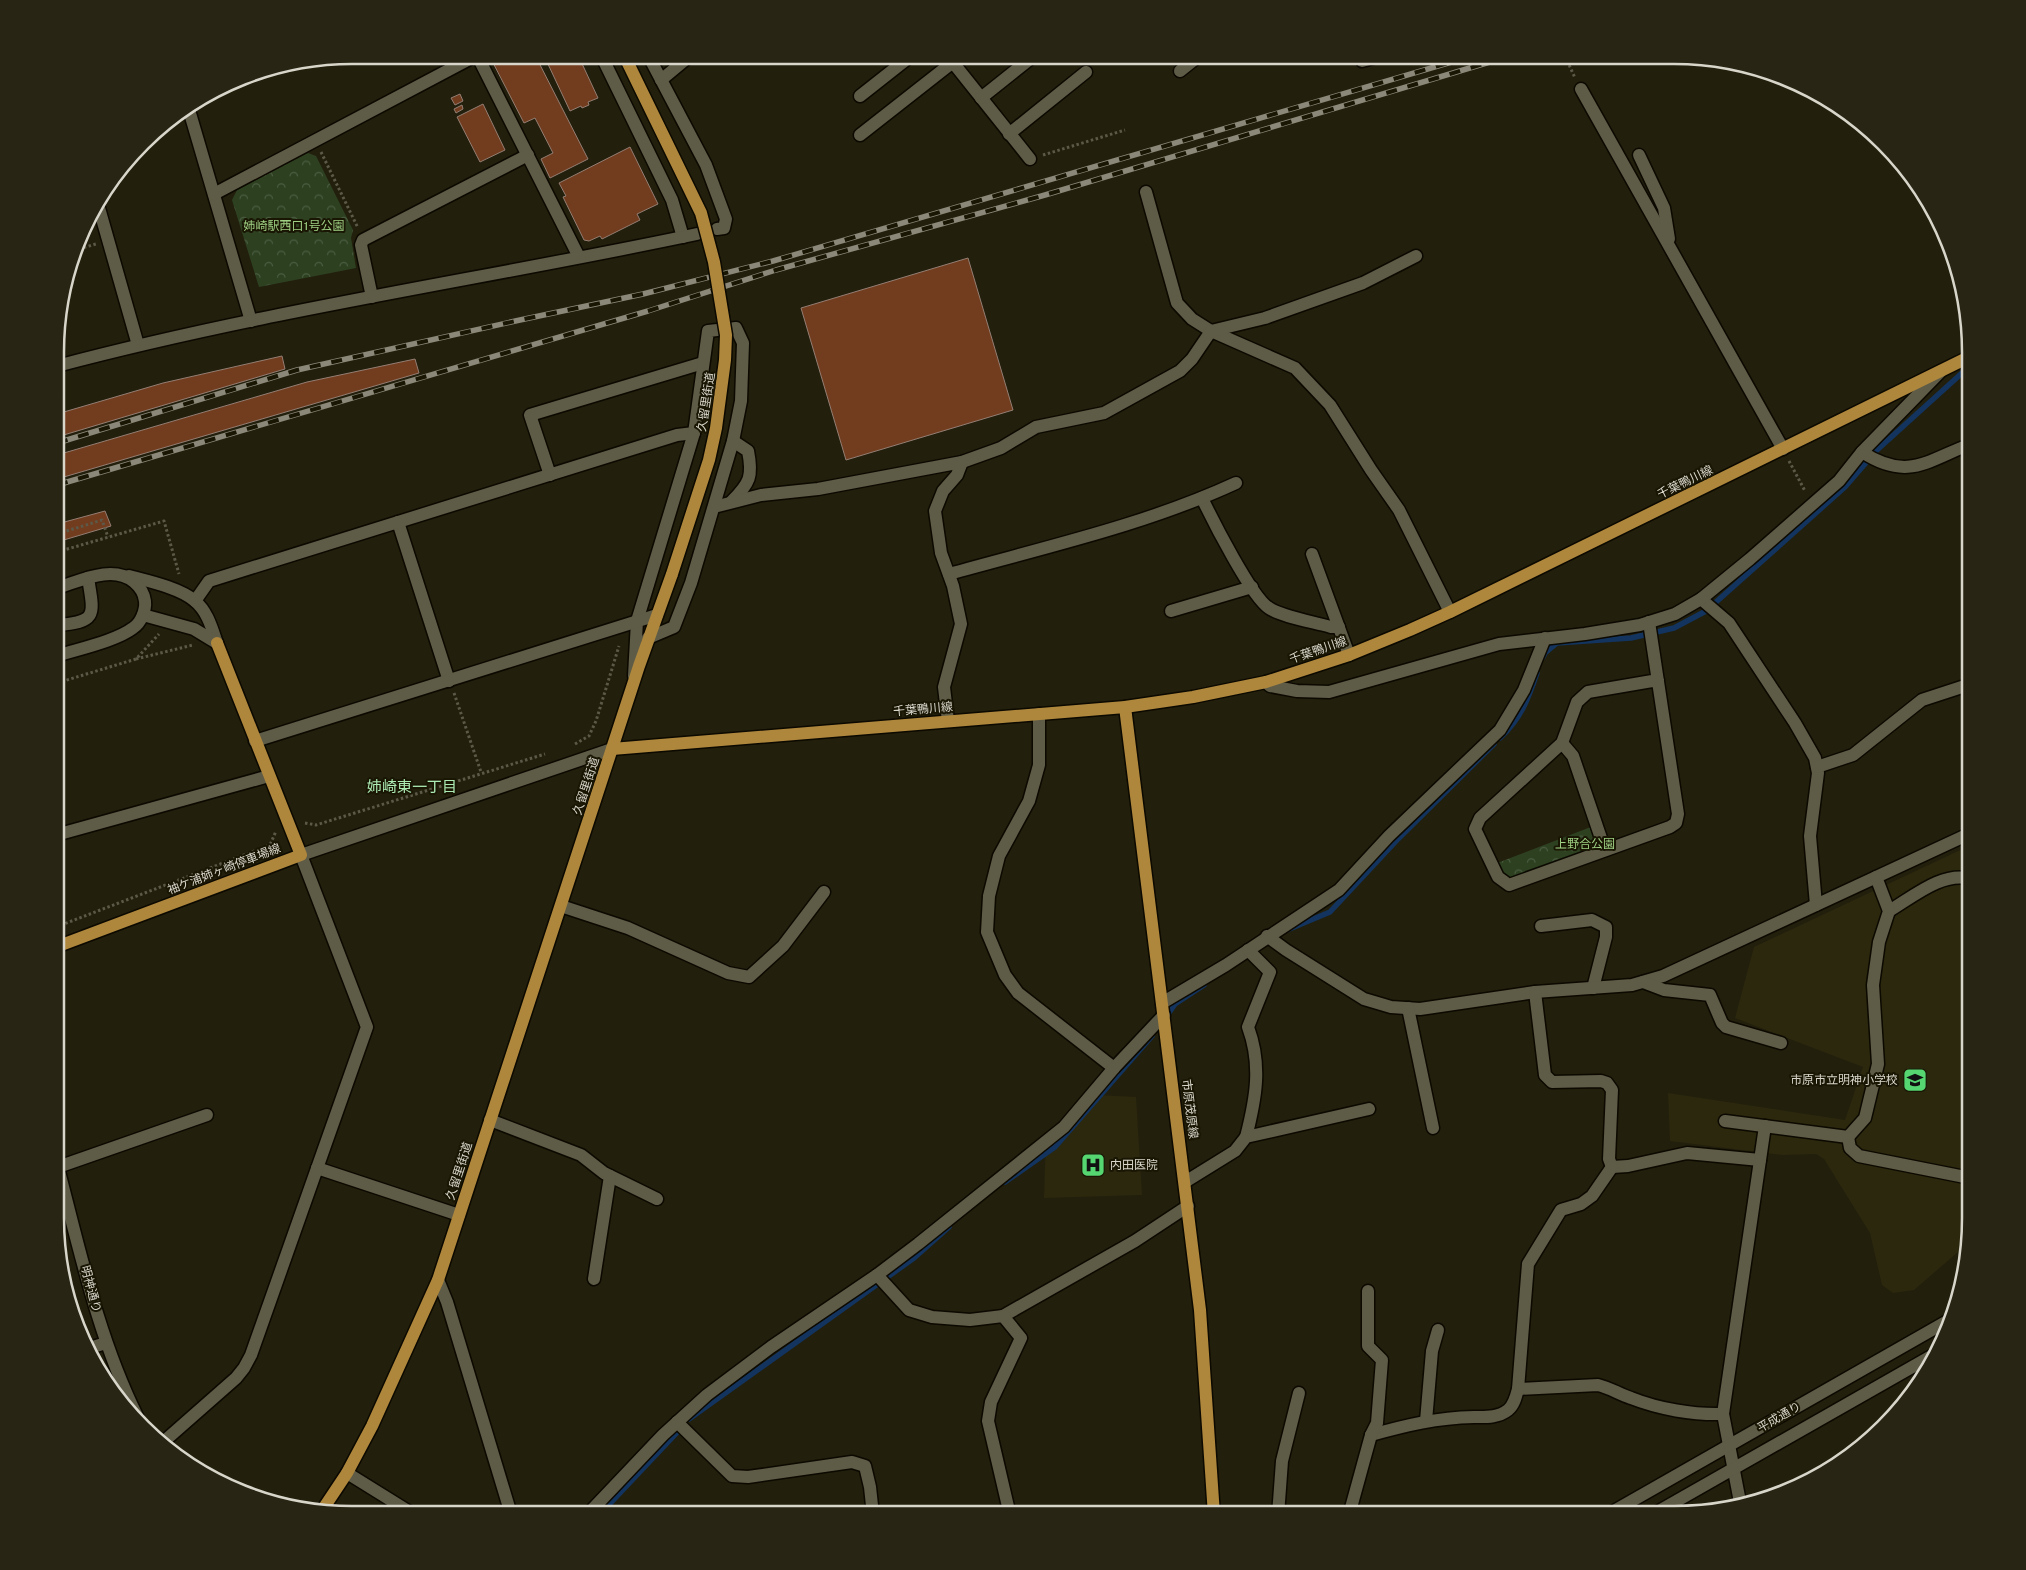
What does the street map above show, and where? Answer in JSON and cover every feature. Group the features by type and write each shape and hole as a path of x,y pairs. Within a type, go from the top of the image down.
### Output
{"main road":[{"name":"久留里街道","path":"325,1505 346,1473 389,1391 438,1280 648,638 672,574 714,440 725,368 726,335 712,253 700,213 628,64"},
{"name":"千葉鴨川線","path":"612,749 1125,707 1193,697 1266,682 1349,654 1450,612 1962,360"},
{"name":"袖ケ浦姉ヶ崎停車場線","path":"64,944 301,855 217,643"},
{"name":"市原茂原線","path":"1125,707 1200,1310 1213,1506"}],"street":[{"path":"214,194 460,64"},
{"path":"482,64 579,257"},
{"path":"605,64 672,200 683,237"},
{"path":"652,64 706,165 726,219 724,228 717,229"},
{"path":"661,80 680,64"},
{"path":"860,96 901,64"},
{"path":"860,135 944,64"},
{"path":"954,64 1030,159"},
{"path":"981,98 1024,64"},
{"path":"1180,71 1189,64"},
{"path":"1009,134 1086,72"},
{"path":"1581,89 1783,449"},
{"path":"190,113 251,321"},
{"path":"1639,154 1664,208 1670,250"},
{"path":"372,297 360,245 363,240 528,155"},
{"path":"1146,192 1178,303 1192,319 1211,331 1295,368 1330,405 1399,510 1450,612"},
{"path":"100,212 138,345"},
{"path":"64,364 138,345 251,321 697,234"},
{"path":"714,507 761,495 818,489 962,462 1000,448 1036,427 1104,413 1180,371 1192,359 1211,331 1265,318 1363,283 1416,256"},
{"path":"634,683 637,621 694,433 708,331 736,328 743,343 741,401 733,441 691,583 674,627 648,638"},
{"path":"550,475 530,415 703,363"},
{"path":"1266,682 1270,686 1297,691 1329,692 1499,644 1585,634 1649,622 1675,614 1701,599 1839,481 1862,452 1942,370"},
{"path":"195,600 209,581 677,435 694,433"},
{"path":"731,502 746,487 751,468 748,451 733,441"},
{"path":"1862,452 1870,458 1903,469 1920,466 1962,448"},
{"path":"948,721 944,688 961,624 941,553 935,511 943,491 957,475 962,462"},
{"path":"948,574 1154,515 1202,498 1236,483"},
{"path":"1202,498 1230,551 1262,604 1271,610 1331,627 1339,627"},
{"path":"398,522 450,681"},
{"path":"1312,554 1349,654"},
{"path":"64,586 112,573 152,582 195,600 210,622 217,643"},
{"path":"64,654 123,634 135,627 143,615 146,606 145,595 138,585 126,575"},
{"path":"64,624 80,623 88,618 93,608 88,578"},
{"path":"1171,611 1252,587"},
{"path":"1701,599 1729,623 1795,723 1815,758 1818,773 1810,836 1816,905"},
{"path":"143,615 194,629 217,643"},
{"path":"255,741 657,616"},
{"path":"1649,622 1658,680 1678,814 1676,823 1670,827 1510,885 1498,877 1475,829 1480,818 1562,743 1577,702 1588,692 1658,680"},
{"path":"596,1506 677,1422 707,1395 771,1347 877,1275 1064,1127 1163,1009 1268,936 1339,890 1389,836 1500,730 1524,690 1545,638"},
{"path":"1817,767 1853,755 1922,700 1962,687"},
{"path":"1039,714 1038,765 1029,801 999,856 989,896 987,932 1005,975 1018,993 1114,1068"},
{"path":"1562,743 1573,756 1605,850"},
{"path":"167,1439 236,1378 244,1368 367,1027 301,855 612,749"},
{"path":"64,833 269,776"},
{"path":"1268,936 1286,950 1364,999 1391,1007 1420,1009 1535,992 1632,985 1663,976 1962,837"},
{"path":"1889,911 1942,880 1962,876"},
{"path":"1848,1137 1865,1118 1878,1064 1873,985 1879,942 1889,911 1876,877"},
{"path":"561,906 628,928 728,973 749,977 783,946 824,892"},
{"path":"1541,926 1592,920 1606,927 1606,938 1593,988"},
{"path":"1185,1182 1235,1151 1246,1137 1257,1088 1255,1046 1248,1027 1270,972 1248,950"},
{"path":"1643,982 1664,990 1710,995 1722,1023 1726,1027 1781,1044"},
{"path":"1535,992 1545,1074 1552,1082 1601,1081 1607,1083 1612,1090 1609,1159 1612,1167"},
{"path":"1408,1008 1433,1128"},
{"path":"1246,1137 1369,1109"},
{"path":"64,1161 207,1115"},
{"path":"490,1120 581,1154 610,1176 657,1199"},
{"path":"1725,1121 1848,1137"},
{"path":"1739,1498 1723,1414 1764,1126"},
{"path":"1848,1137 1850,1148 1859,1156 1962,1176"},
{"path":"1612,1167 1628,1166 1687,1153 1760,1160"},
{"path":"1371,1435 1426,1421 1456,1417 1493,1417 1507,1410 1516,1400 1528,1264 1561,1210 1581,1204 1592,1196 1612,1167"},
{"path":"317,1168 459,1215"},
{"path":"594,1279 610,1176"},
{"name":"明神通り","path":"64,1189 106,1343 119,1380 130,1401"},
{"path":"877,1275 909,1310 932,1318 970,1320 1003,1316 1135,1241 1188,1206"},
{"path":"438,1280 509,1506"},
{"path":"1351,1506 1371,1435 1377,1423 1382,1360 1368,1346 1368,1291"},
{"path":"1003,1316 1021,1338 991,1402 988,1421 1008,1506"},
{"name":"平成通り","path":"1623,1506 1941,1324"},
{"path":"1426,1421 1432,1351 1438,1330"},
{"path":"95,1346 106,1343"},
{"name":"平成通り","path":"1668,1506 1925,1360"},
{"path":"1858,1372 1869,1391"},
{"path":"1518,1390 1598,1386 1610,1388 1645,1403 1685,1412 1723,1414"},
{"path":"1279,1506 1282,1461 1299,1393"},
{"path":"677,1422 732,1476 748,1477 852,1462 865,1466 872,1506"},
{"path":"346,1473 400,1506"}],"path":[{"path":"1569,64 1581,89"},
{"path":"1030,159 1125,130"},
{"path":"315,141 363,240"},
{"path":"1783,449 1812,505"},
{"path":"64,532 102,520 108,537"},
{"path":"64,550 164,521 181,582"},
{"path":"136,659 161,632"},
{"path":"64,681 136,659 201,643"},
{"path":"571,746 589,736 596,721 619,645"},
{"path":"450,681 481,772"},
{"path":"300,822 316,825 481,772 553,752"},
{"path":"64,924 270,845 277,830"}],"shaded area":[{"name":"市原市立明神小学校","path":"1962,849 1962,1237 1960,1252 1914,1290 1893,1293 1882,1285 1870,1233 1824,1159 1816,1154 1782,1155 1670,1141 1668,1093 1845,1120 1863,1067 1735,1018 1754,947"},
{"name":"内田医院","path":"1097,1095 1136,1097 1142,1195 1044,1198 1046,1136"}],"green space":[{"name":"姉崎駅西口1号公園","path":"308,153 316,156 353,230 351,238 356,268 259,287 232,200 237,190"},
{"name":"上野合公園","path":"1596,825 1605,850 1509,885 1492,865"}],"building":[{"path":"494,64 540,64 588,159 550,178 541,159 553,153 535,118 524,123"},
{"path":"548,64 582,64 598,98 588,102 589,105 570,111"},
{"path":"460,94 463,101 455,105 451,98"},
{"path":"483,104 505,150 480,162 457,117"},
{"path":"462,105 463,109 456,113 454,109"},
{"path":"630,147 658,204 637,214 640,220 602,239 600,236 589,241 584,240 563,197 566,196 559,183"},
{"path":"968,258 1013,410 846,460 801,308"},
{"path":"282,356 285,369 64,435 64,412 163,383"},
{"path":"415,359 419,373 64,477 64,453 307,382"},
{"path":"105,511 111,526 64,540 64,522"}],"waterway":[{"path":"1543,657 1557,643 1631,638 1674,628 1706,611 1845,487 1877,450 1962,373"},
{"path":"1500,738 1523,708 1537,673"},
{"path":"1287,930 1330,912 1398,839 1494,744"},
{"path":"1166,1017 1175,1004 1204,985"},
{"path":"1005,1182 1055,1147 1152,1036"},
{"path":"689,1419 914,1258 949,1227"},
{"path":"607,1506 683,1426"}],"railway":[{"path":"64,441 297,370 643,294 773,261 1445,64"},
{"path":"64,483 648,311 776,270 1045,195 1483,64"}],"place":[{"name":"市原市立明神小学校","path":"1915,1080"},
{"name":"内田医院","path":"1093,1165"}],"district":[{"name":"姉崎東一丁目","path":"412,786"}]}
